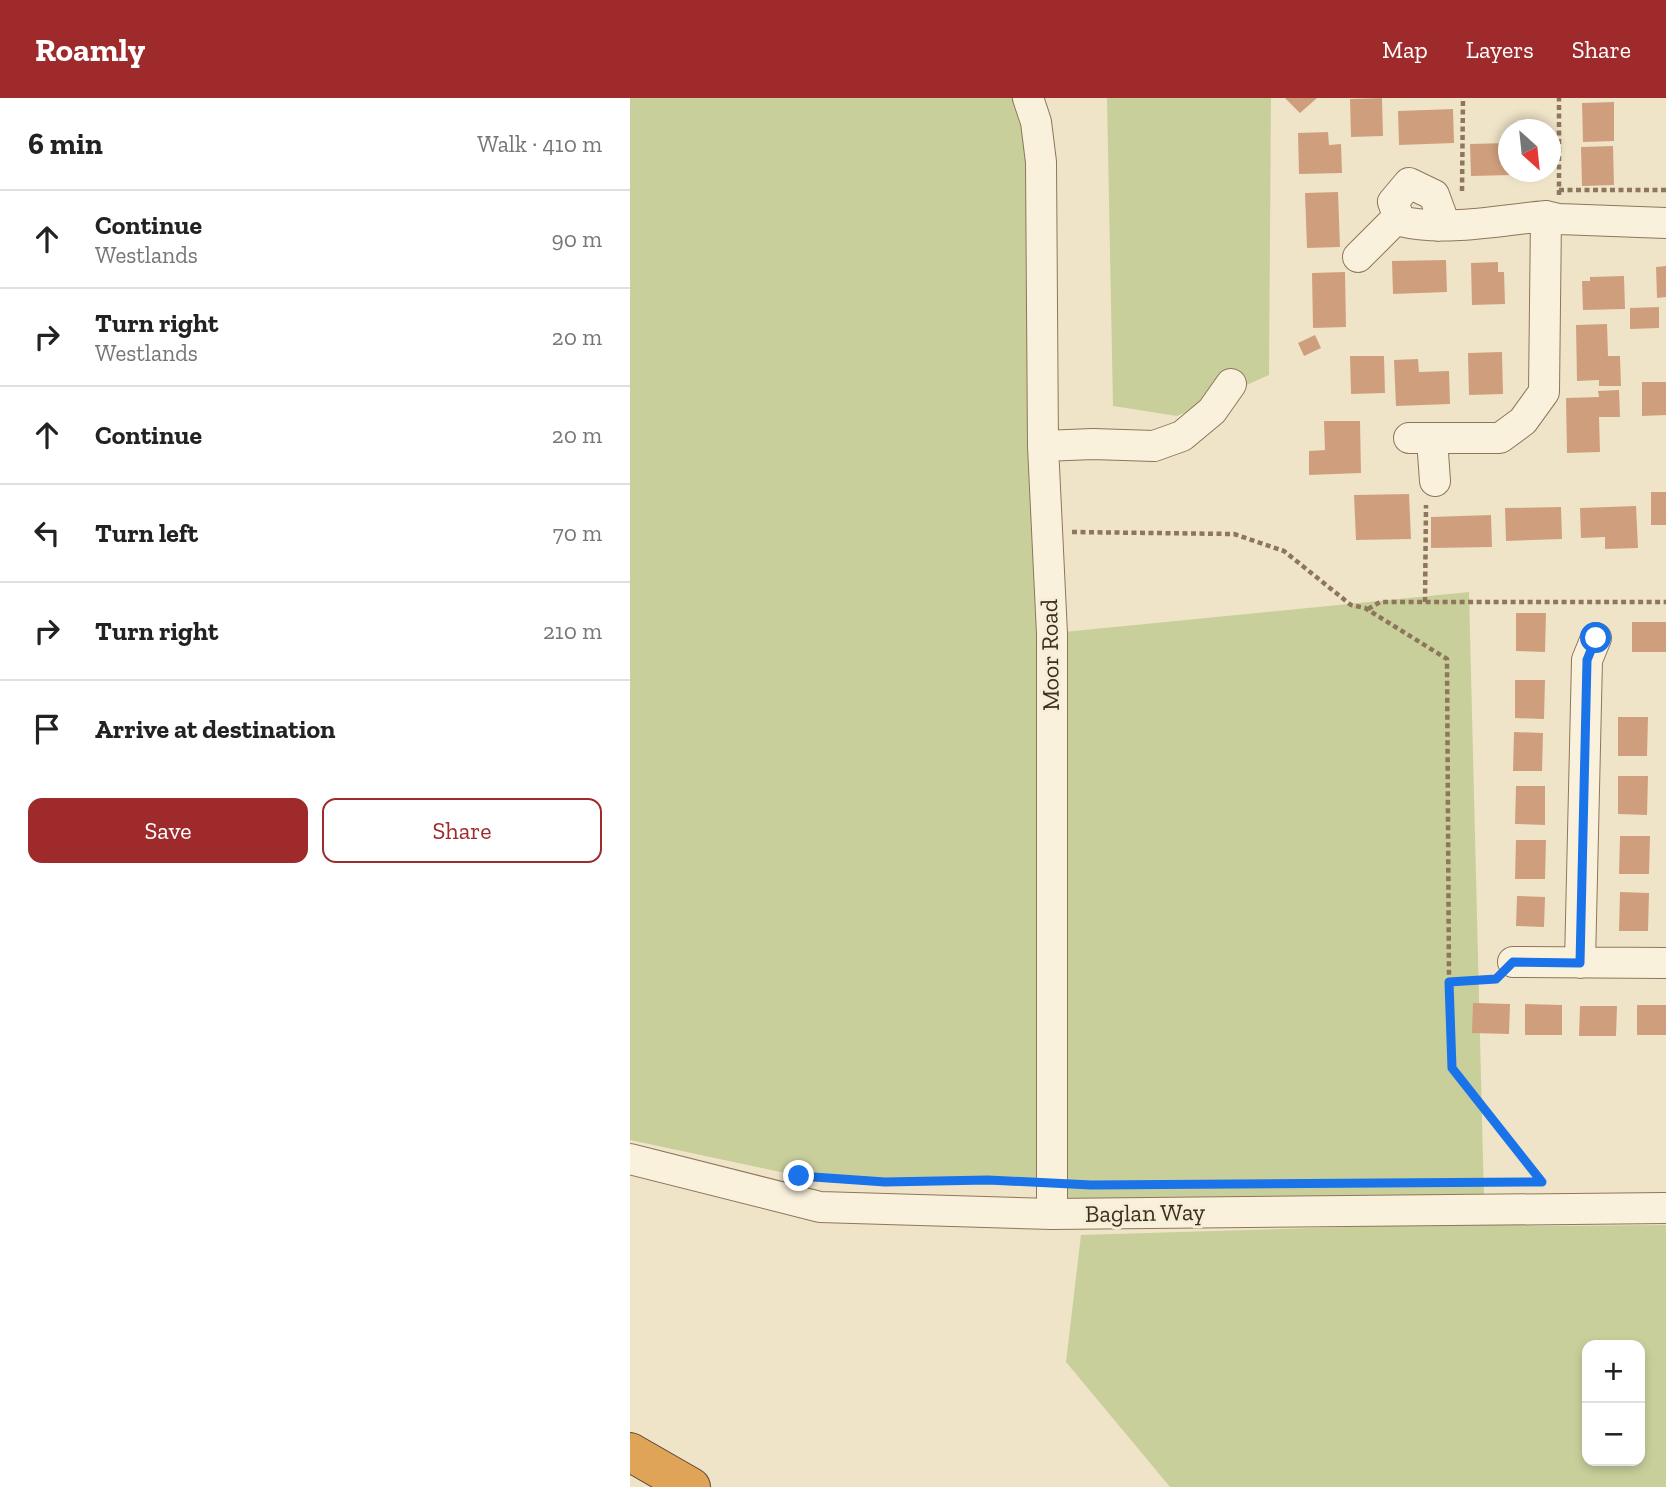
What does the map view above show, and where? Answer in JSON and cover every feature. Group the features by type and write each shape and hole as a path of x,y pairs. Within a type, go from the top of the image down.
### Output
{"highway":[{"path":"630,1452 691,1487"}],"street":[{"name":"Moor Road","path":"1028,98 1036,122 1041,162 1043,446 1052,634 1052,1214"},
{"path":"1435,481 1421,439 1500,438 1523,421 1544,392 1555,208"},
{"path":"1358,257 1398,217 1400,221 1414,225 1450,225 1555,208 1666,223"},
{"path":"1043,446 1093,443 1154,446 1182,436 1212,411 1231,384"},
{"path":"1580,963 1587,660 1596,638"},
{"path":"1513,962 1666,963"},
{"name":"Baglan Way","path":"630,1159 820,1207 1052,1214 1666,1208"}],"path":[{"path":"1450,225 1463,98"},
{"path":"1559,98 1555,208 1666,190"},
{"path":"1425,602 1426,490 1435,481"},
{"path":"1065,532 1234,534 1284,551 1351,605 1368,610 1447,659 1452,1068 1542,1182"},
{"path":"1368,610 1380,602 1666,602"},
{"path":"1449,982 1496,979 1513,962"},
{"path":"812,1177 848,1179"},
{"path":"911,1181 988,1180 1091,1185 1480,1181"},
{"path":"1529,1181 1555,1182"}],"green space":[{"path":"630,98 1028,98 1052,1183 988,1180 885,1182 799,1176 630,1140"},
{"path":"1107,98 1271,98 1269,375 1177,416 1113,406"},
{"path":"1469,592 1484,1199 1063,1205 1068,1080 1064,632"},
{"path":"1484,1223 1538,1226 1666,1225 1666,1487 1170,1487 1066,1362 1081,1235"}],"building":[{"path":"1285,98 1317,98 1300,113"},
{"path":"1382,98 1383,136 1351,137 1350,99"},
{"path":"1614,102 1614,141 1583,142 1582,103"},
{"path":"1453,109 1454,143 1399,145 1398,111"},
{"path":"1328,132 1329,145 1341,144 1342,173 1299,174 1298,133"},
{"path":"1498,143 1498,175 1471,176 1470,144"},
{"path":"1613,146 1614,185 1582,186 1581,147"},
{"path":"1338,192 1340,247 1307,248 1305,193"},
{"path":"1446,260 1447,292 1393,294 1392,261"},
{"path":"1498,262 1498,272 1504,272 1505,304 1472,305 1471,263"},
{"path":"1666,266 1666,297 1657,298 1656,267"},
{"path":"1345,272 1346,327 1313,328 1312,273"},
{"path":"1624,276 1625,309 1583,310 1582,281 1590,281 1590,277"},
{"path":"1659,307 1659,328 1630,329 1630,308"},
{"path":"1607,324 1608,356 1620,356 1621,386 1599,386 1599,380 1577,381 1576,325"},
{"path":"1315,335 1321,348 1304,356 1298,343"},
{"path":"1502,352 1503,394 1469,395 1468,353"},
{"path":"1350,356 1384,356 1385,393 1351,394"},
{"path":"1418,359 1419,372 1449,371 1450,404 1396,406 1394,360"},
{"path":"1642,382 1666,382 1666,415 1642,416"},
{"path":"1619,390 1620,417 1599,417 1600,452 1567,453 1566,398 1599,397 1598,391"},
{"path":"1324,421 1360,421 1361,473 1309,475 1309,451 1325,450"},
{"path":"1651,492 1666,492 1666,525 1651,525"},
{"path":"1409,494 1411,539 1356,540 1354,495"},
{"path":"1636,506 1638,548 1605,549 1605,537 1581,538 1580,508"},
{"path":"1561,507 1562,539 1506,541 1505,508"},
{"path":"1491,515 1492,547 1431,548 1431,517"},
{"path":"1516,613 1546,613 1545,652 1516,651"},
{"path":"1632,622 1666,622 1666,652 1632,652"},
{"path":"1515,680 1545,680 1544,719 1515,718"},
{"path":"1618,717 1648,717 1647,756 1618,756"},
{"path":"1514,732 1543,733 1542,771 1513,771"},
{"path":"1618,776 1648,776 1647,815 1618,814"},
{"path":"1516,786 1545,786 1545,825 1515,824"},
{"path":"1620,836 1650,836 1649,874 1619,874"},
{"path":"1516,840 1546,840 1545,879 1515,879"},
{"path":"1620,892 1649,893 1648,931 1619,931"},
{"path":"1517,896 1545,897 1544,927 1516,926"},
{"path":"1473,1003 1510,1004 1509,1034 1472,1033"},
{"path":"1525,1004 1562,1005 1562,1035 1525,1035"},
{"path":"1637,1005 1666,1005 1666,1035 1637,1035"},
{"path":"1580,1006 1617,1006 1616,1036 1579,1036"}],"route":[{"path":"799,1176 885,1182 988,1180 1091,1185 1542,1182 1452,1068 1449,982 1496,979 1513,962 1580,963 1587,660 1596,638"}]}
